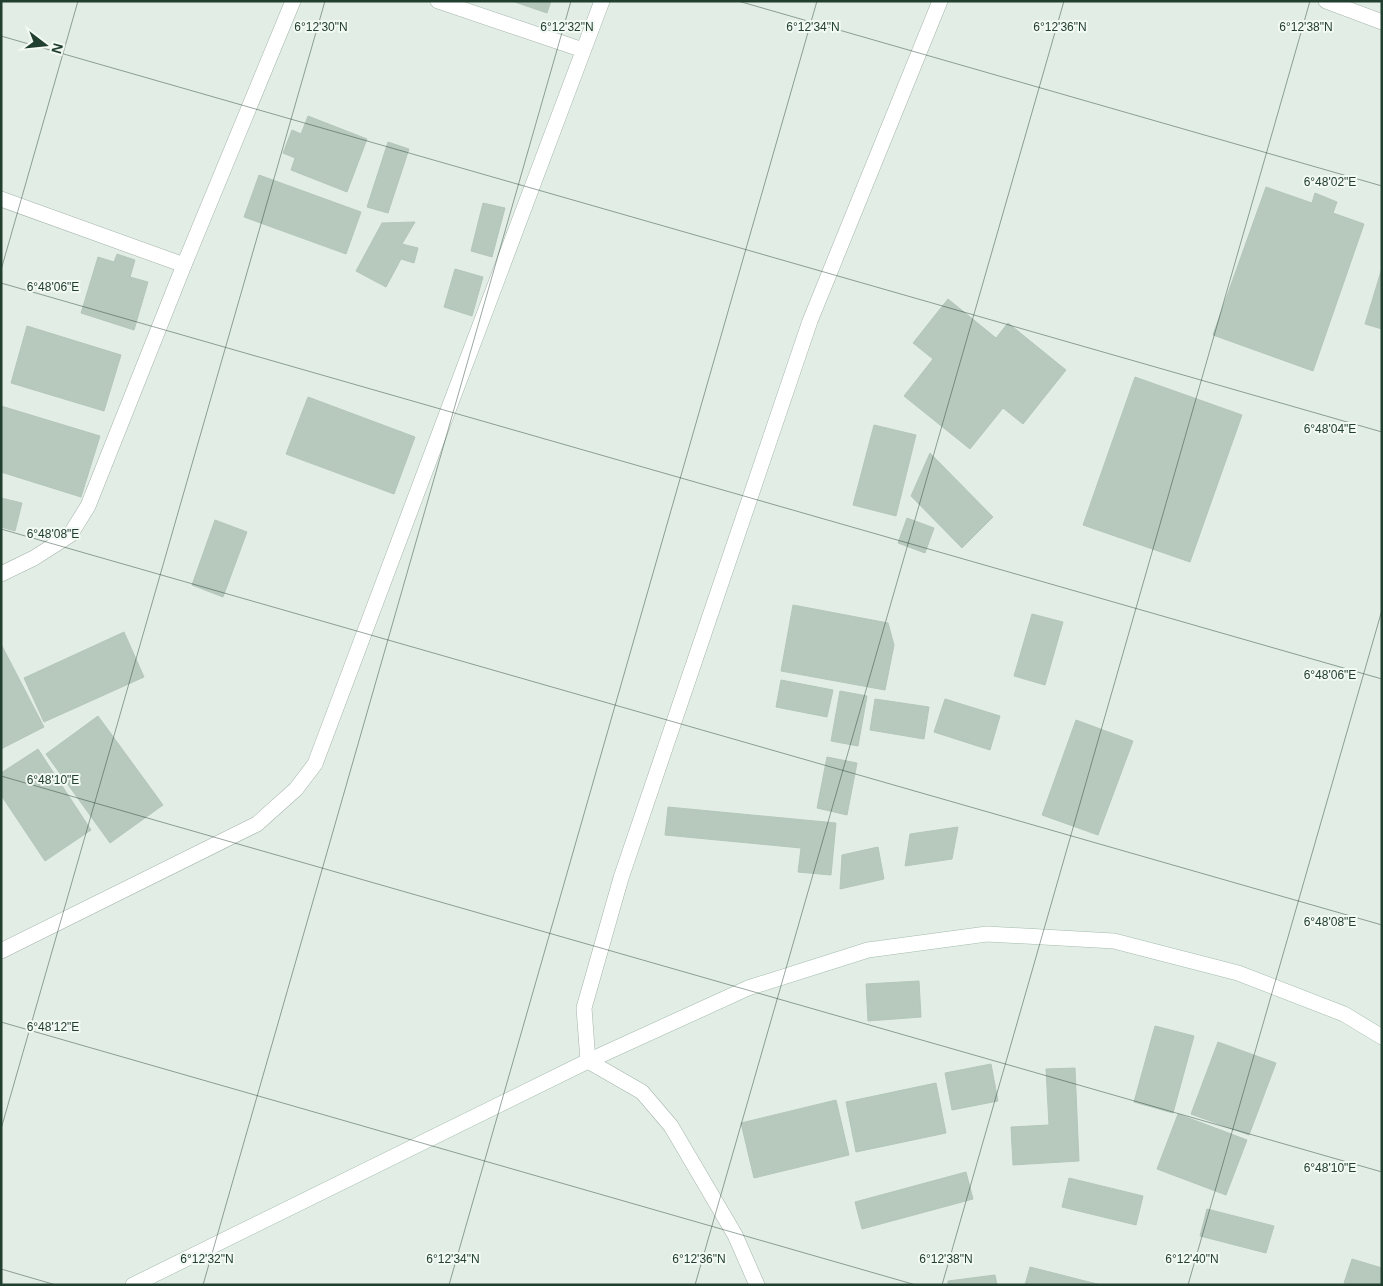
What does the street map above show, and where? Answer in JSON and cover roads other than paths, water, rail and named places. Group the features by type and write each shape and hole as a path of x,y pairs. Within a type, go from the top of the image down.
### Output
{"street":[{"path":"1,574 34,558 70,535 88,506 184,265 293,1"},
{"path":"438,1 583,50"},
{"path":"1,951 258,824 296,790 315,764 602,1"},
{"path":"588,1061 584,1008 620,878 810,321 940,1"},
{"path":"1326,1 1382,22"},
{"path":"1,199 184,265"},
{"path":"133,1285 588,1061 748,988 868,950 987,934 1114,941 1238,973 1344,1014 1382,1037"},
{"path":"588,1061 642,1092 671,1126 735,1236 757,1285"}]}
